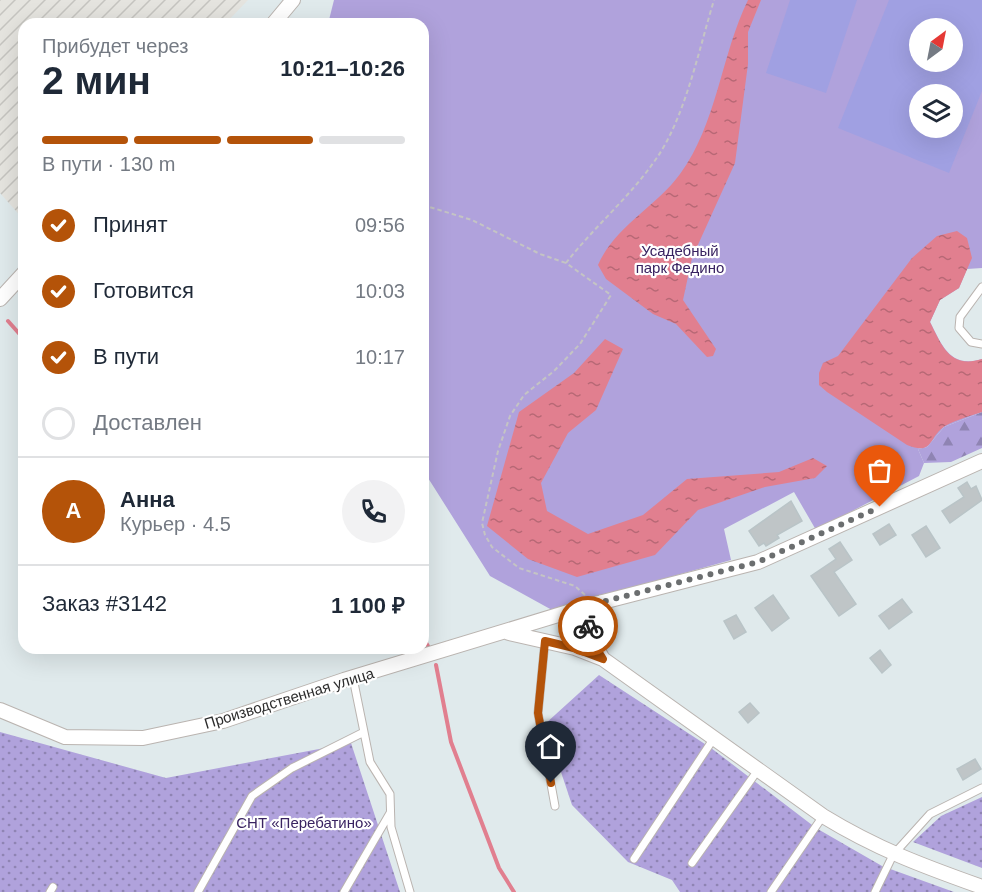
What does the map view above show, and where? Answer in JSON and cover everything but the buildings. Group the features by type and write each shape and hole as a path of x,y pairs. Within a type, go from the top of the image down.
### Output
{"street":[{"path":"278,18 293,0"},
{"path":"0,299 18,280"},
{"name":"Производственная улица","path":"0,710 65,737 143,738 223,721 352,678 507,633 597,603 758,562 982,460"},
{"path":"597,603 588,624 590,638 603,659"},
{"path":"507,633 574,648 603,659 823,816 893,855 982,887"}],"lane":[{"path":"982,287 960,317 959,328 971,342 982,344"},
{"path":"545,641 538,713 555,806"},
{"path":"352,678 370,762 390,794 391,827 410,892"},
{"path":"198,892 252,796 292,768 364,732"},
{"path":"634,859 714,738"},
{"path":"692,863 758,770"},
{"path":"875,892 893,855 930,814 982,788"},
{"path":"344,892 391,811"},
{"path":"771,892 823,816"}],"path":[{"path":"566,263 651,166 674,128 714,0"},
{"path":"429,207 471,220 540,254 566,263 611,295 580,344 554,371 524,395 510,416 498,451 482,523 485,535 492,547 519,568 575,586 597,603"}],"shaded area":[{"path":"0,0 248,0 231,18 18,18 18,213 0,193"},
{"path":"790,0 857,0 826,93 766,73"},
{"path":"889,0 982,0 982,91 949,173 838,128"}],"green space":[{"name":"Усадебный парк Федино","path":"334,0 982,0 982,268 967,269 959,288 940,300 930,322 943,346 955,358 962,361 982,359 982,412 944,427 927,447 918,449 924,463 919,476 816,530 794,492 724,529 731,560 552,610 490,576 429,479 429,18 330,18"},
{"path":"982,412 982,448 951,462 924,463 918,449 927,447 944,427"},
{"path":"599,675 711,748 816,828 882,866 954,892 680,892 672,880 628,862 572,805 545,724"},
{"name":"СНТ «Перебатино»","path":"0,732 166,778 351,743 400,892 0,892"},
{"path":"982,797 982,868 913,842 941,816"}],"water":[{"path":"748,0 761,0 748,32 748,64 735,163 692,258 683,300 716,349 713,356 707,357 676,324 653,314 606,279 598,265 605,251 625,228 670,186 692,154 711,111 731,43"},
{"path":"957,231 967,238 972,258 959,288 940,300 930,322 943,347 955,358 962,361 982,359 982,412 945,426 930,444 916,448 907,445 827,392 819,385 819,373 823,363 838,356 912,258 937,236"},
{"path":"605,339 623,349 596,410 568,433 541,483 547,511 588,534 643,515 687,479 779,472 813,458 827,466 815,478 765,487 698,510 655,555 577,577 528,559 487,526 519,412 574,373"}],"waterway":[{"path":"8,321 18,332"},
{"path":"436,665 451,742 499,868 514,892"}],"way so far":[{"path":"588,626 592,613 602,602 758,562 880,507"}],"route":[{"path":"551,783 538,713 545,641 574,648 603,659 590,638 588,626"}]}
